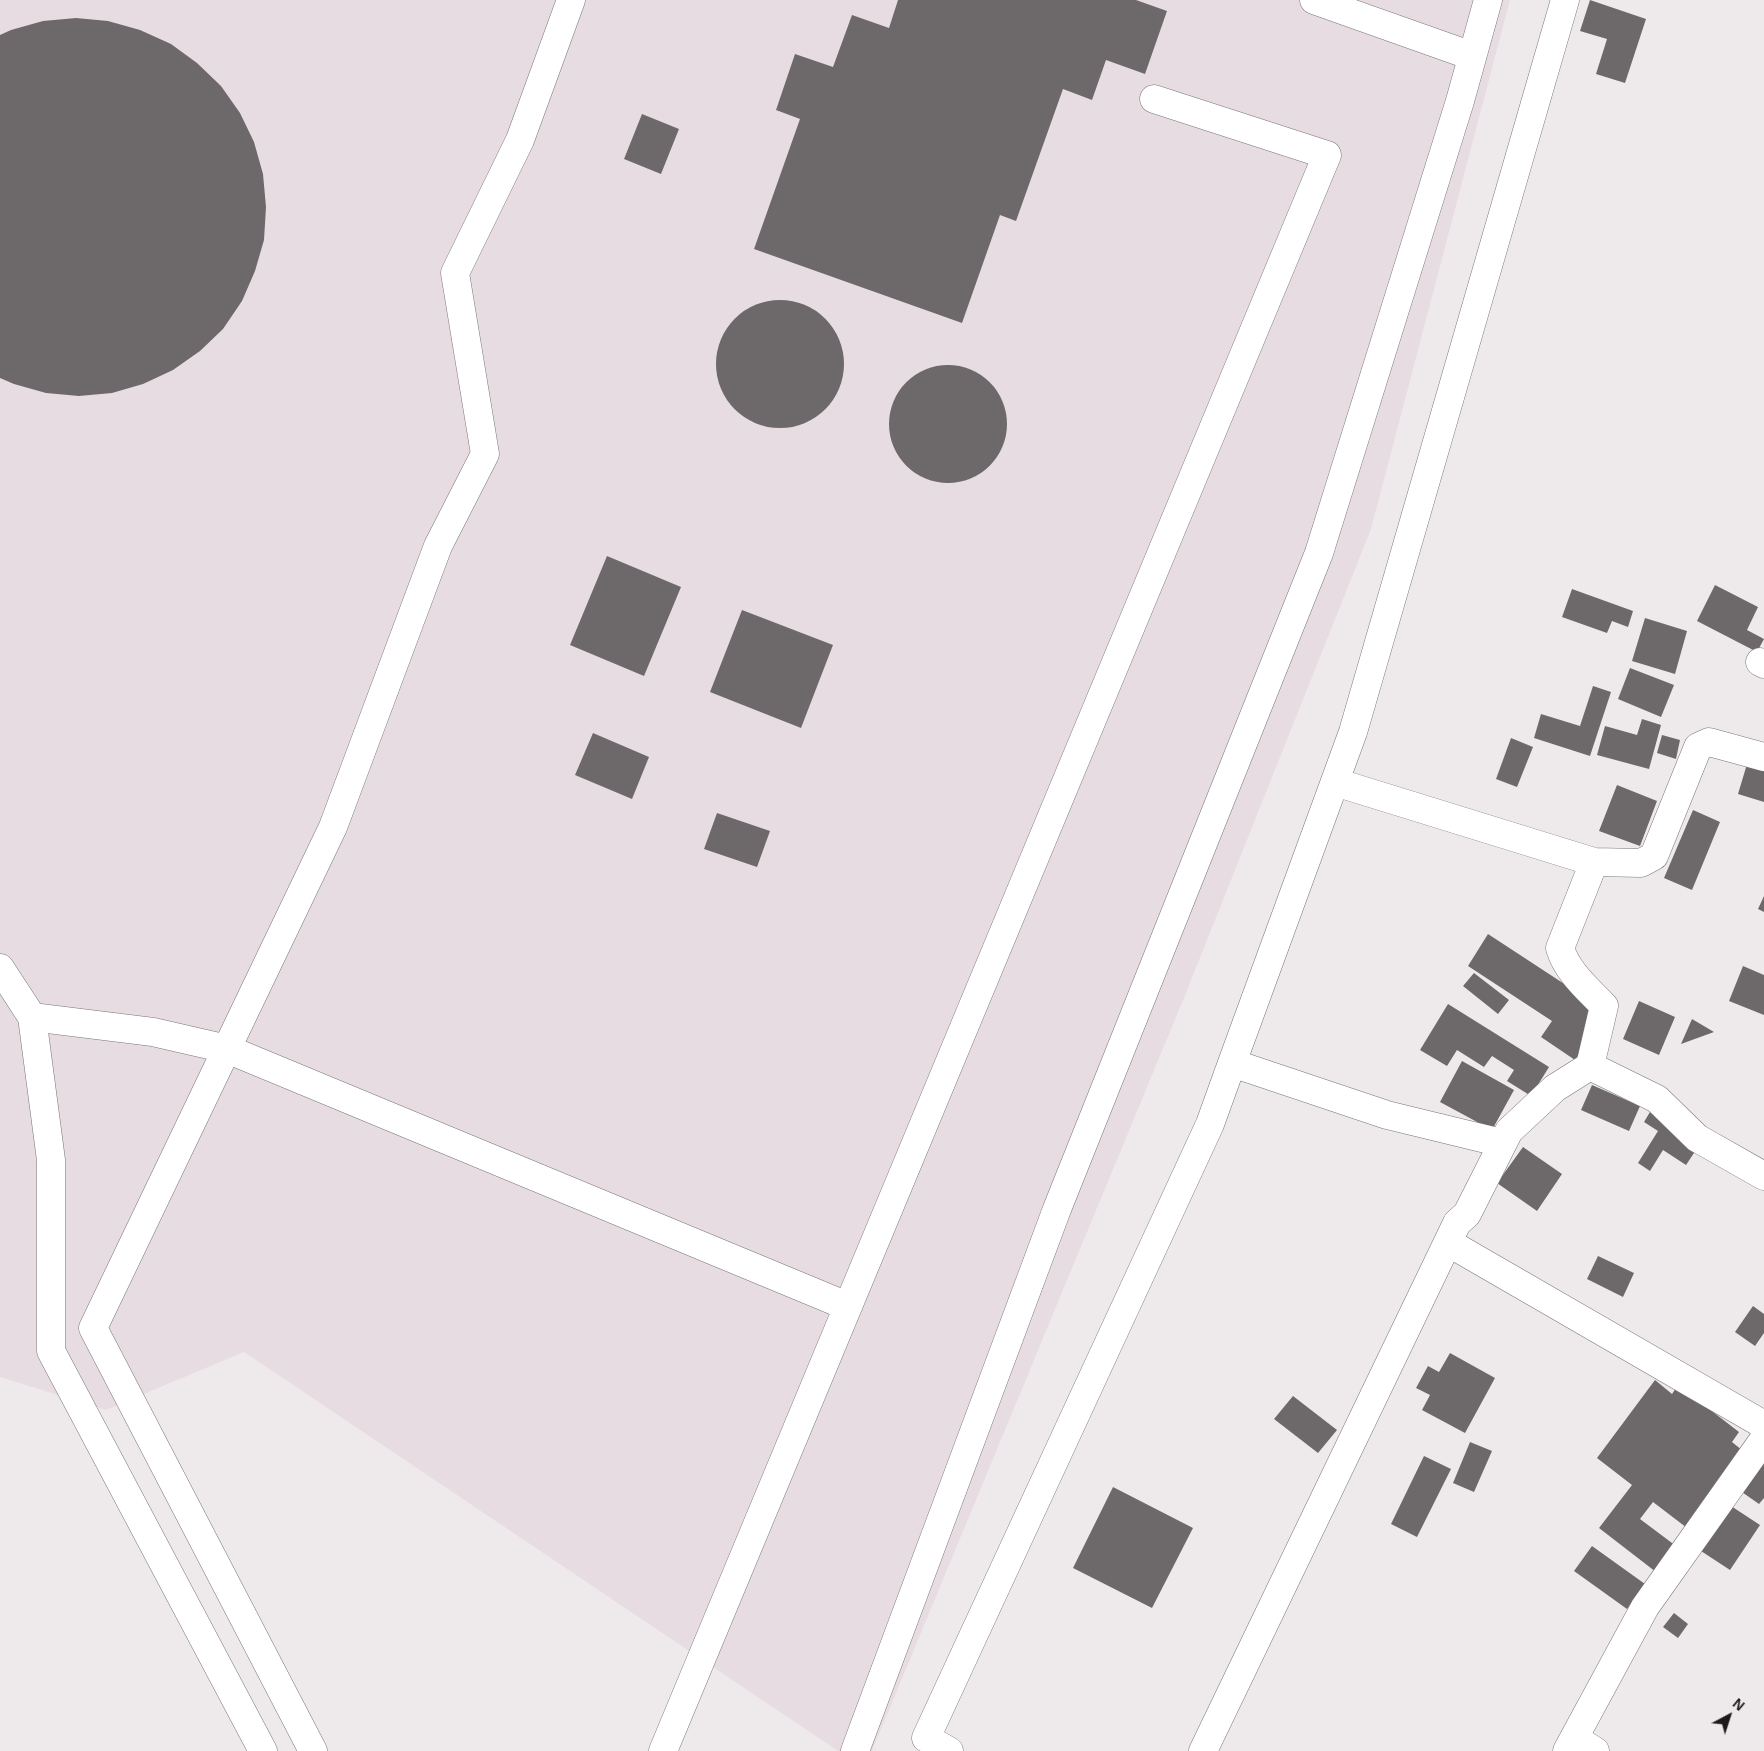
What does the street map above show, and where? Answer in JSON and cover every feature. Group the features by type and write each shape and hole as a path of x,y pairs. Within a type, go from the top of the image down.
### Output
{"street":[{"path":"313,1751 93,1328 333,827 438,546 485,454 455,273 520,140 570,0"},
{"path":"1314,0 1472,56"},
{"path":"855,1751 1057,1209 1319,554 1460,101 1488,0"},
{"path":"949,1751 926,1738 1210,1124 1353,732 1566,0"},
{"path":"663,1751 1327,155 1154,99"},
{"path":"1335,782 1594,862 1641,862 1654,856 1698,747 1709,742 1764,757"},
{"path":"1203,1751 1458,1224 1467,1214 1502,1143 1509,1131 1555,1088 1590,1066 1604,1006 1582,984 1564,960 1560,948 1594,862"},
{"path":"0,968 32,1017 51,1160 51,1351 263,1751"},
{"path":"32,1017 153,1032 227,1049 847,1306"},
{"path":"1232,1063 1387,1115 1502,1143"},
{"path":"1590,1066 1658,1099 1697,1138 1764,1176"},
{"path":"1449,1243 1764,1425"},
{"path":"1578,1747 1645,1607 1764,1439"}],"shaded area":[{"path":"0,0 1510,0 1371,529 1184,998 872,1751 838,1751 244,1352 106,1410 0,1377"}],"building":[{"path":"898,0 1136,0 1167,11 1145,74 1106,60 1092,100 1063,89 1016,221 1000,215 962,323 754,249 800,119 776,110 795,54 833,67 852,15 889,28"},
{"path":"1590,0 1646,19 1625,83 1596,74 1607,39 1580,31"},
{"path":"76,18 108,21 140,30 171,44 197,63 221,86 240,113 254,142 263,174 266,207 264,240 255,271 242,301 223,329 200,351 173,370 143,384 112,393 79,396 46,393 0,378 0,35 43,21"},
{"path":"642,114 679,129 661,174 624,159"},
{"path":"780,300 793,301 805,305 825,319 839,339 843,351 843,377 839,389 825,409 805,423 793,427 780,428 767,427 755,423 735,409 721,389 717,377 716,364 717,351 721,339 735,319 755,305 767,301"},
{"path":"948,365 971,369 990,382 1003,401 1007,424 1003,447 990,466 971,479 948,483 925,479 906,466 893,447 889,424 893,401 906,382 925,369"},
{"path":"607,556 681,587 644,676 570,645"},
{"path":"1715,585 1758,607 1747,630 1764,639 1757,652 1697,621"},
{"path":"1572,589 1633,611 1628,627 1612,621 1607,633 1562,617"},
{"path":"742,610 833,645 801,728 710,692"},
{"path":"1645,618 1687,631 1675,674 1632,661"},
{"path":"1630,668 1674,685 1661,717 1618,699"},
{"path":"1593,686 1611,692 1590,756 1534,738 1541,714 1580,726"},
{"path":"1642,719 1661,725 1649,769 1597,755 1605,726 1637,735"},
{"path":"593,733 649,757 632,799 575,775"},
{"path":"1662,735 1680,740 1676,759 1657,753"},
{"path":"1511,738 1533,747 1517,787 1496,779"},
{"path":"1747,764 1764,769 1764,802 1738,794"},
{"path":"1617,785 1657,801 1640,846 1599,831"},
{"path":"1693,810 1720,822 1692,890 1664,878"},
{"path":"717,813 770,831 757,867 704,849"},
{"path":"1764,896 1764,912 1758,909"},
{"path":"1488,934 1601,1008 1590,1037 1575,1060 1541,1037 1552,1021 1468,966"},
{"path":"1743,966 1764,975 1764,1015 1729,1001"},
{"path":"1474,973 1509,1000 1498,1014 1463,986"},
{"path":"1639,1001 1675,1017 1659,1055 1623,1039"},
{"path":"1448,1004 1549,1067 1531,1096 1507,1081 1514,1070 1492,1056 1484,1067 1457,1050 1447,1066 1420,1050"},
{"path":"1692,1019 1714,1032 1681,1044"},
{"path":"1462,1061 1514,1090 1492,1130 1440,1102"},
{"path":"1592,1085 1640,1106 1629,1131 1581,1110"},
{"path":"1650,1112 1700,1144 1686,1165 1663,1150 1650,1171 1638,1163 1658,1131 1644,1122"},
{"path":"1523,1147 1562,1174 1537,1211 1497,1183"},
{"path":"1598,1256 1634,1273 1623,1297 1587,1279"},
{"path":"1753,1306 1764,1314 1764,1333 1755,1346 1735,1332"},
{"path":"1450,1353 1495,1378 1465,1433 1422,1410 1430,1395 1416,1388 1428,1366 1439,1372"},
{"path":"1655,1380 1672,1394 1678,1385 1739,1432 1732,1442 1748,1455 1691,1531 1653,1502 1640,1519 1676,1546 1656,1572 1599,1528 1632,1485 1597,1458"},
{"path":"1293,1396 1337,1430 1318,1453 1274,1419"},
{"path":"1470,1442 1492,1451 1474,1492 1453,1483"},
{"path":"1764,1455 1764,1498 1759,1504 1739,1490"},
{"path":"1424,1456 1451,1469 1417,1537 1391,1524"},
{"path":"1113,1487 1193,1528 1152,1608 1073,1568"},
{"path":"1731,1506 1760,1525 1730,1570 1701,1551"},
{"path":"1592,1546 1645,1584 1627,1609 1574,1571"},
{"path":"1674,1613 1688,1624 1678,1638 1663,1627"}]}
